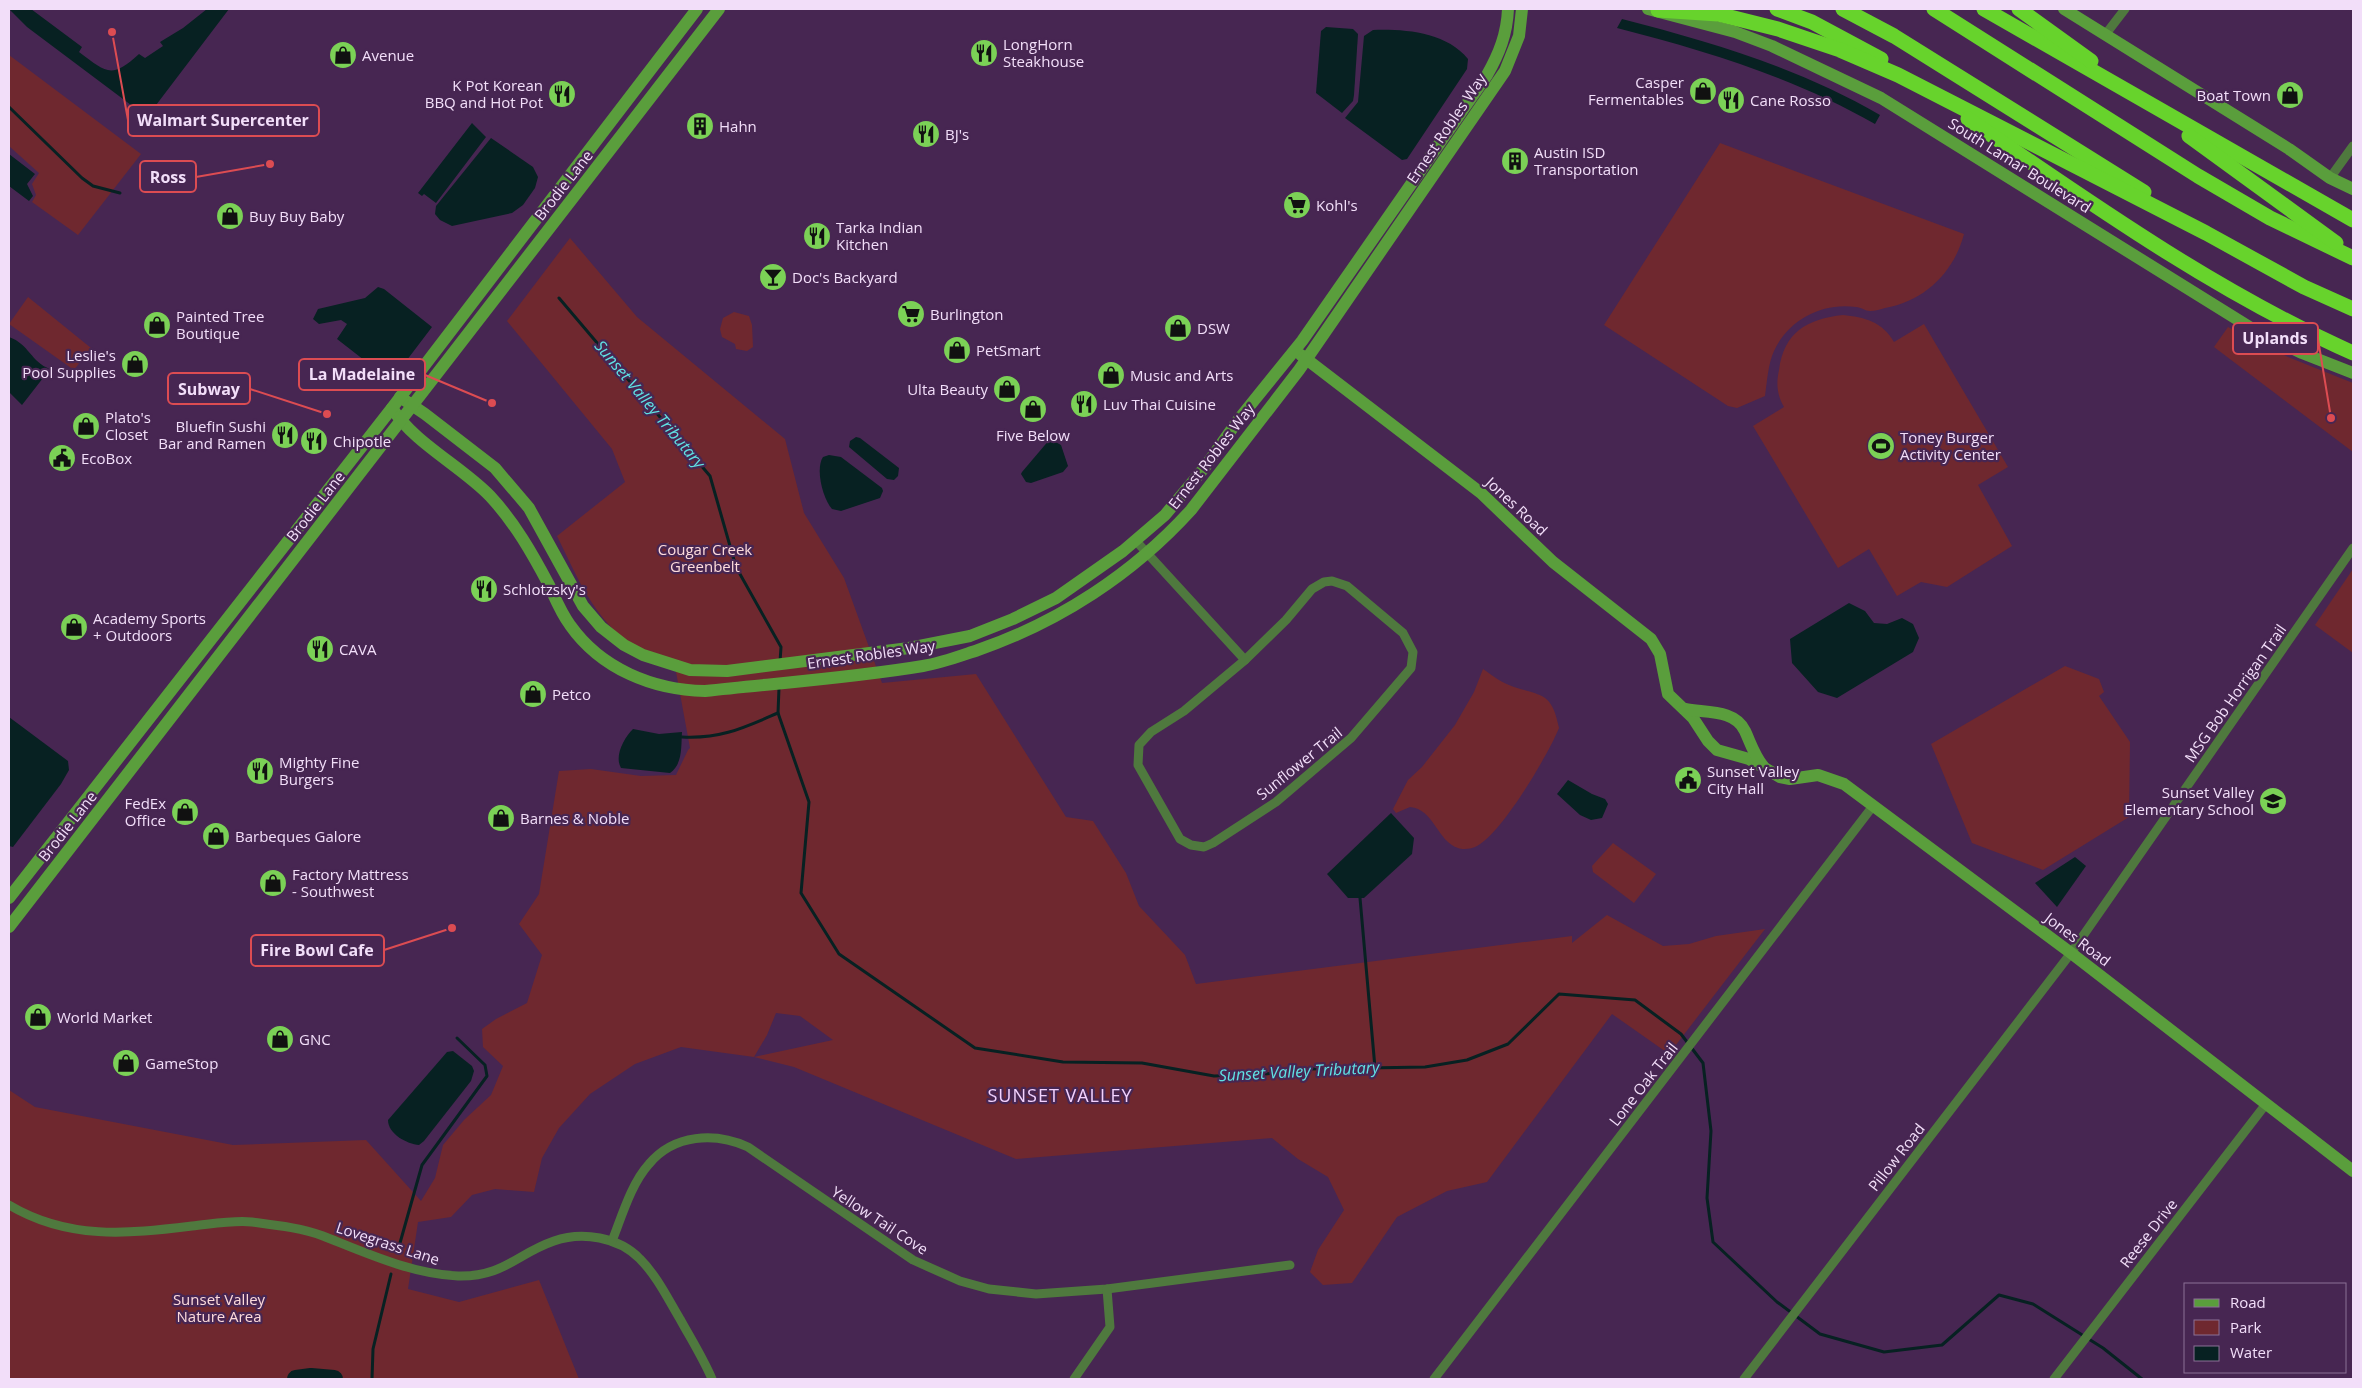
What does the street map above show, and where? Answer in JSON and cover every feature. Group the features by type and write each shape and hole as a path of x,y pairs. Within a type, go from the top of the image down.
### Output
{"highway":[{"path":"1777,9 1829,30 1884,61 2051,176 2228,289 2275,316 2353,354"},
{"path":"1843,9 1894,36 2063,140 2206,233"},
{"path":"1934,9 2198,176 2270,218 2353,257"},
{"path":"1984,9 2353,220"},
{"path":"2019,9 2353,257"},
{"path":"1653,10 1718,14 1778,30 1840,50 1898,75 2206,233 2304,287 2353,308"}],"street":[{"name":"Brodie Lane","path":"9,927 719,9"},
{"name":"Ernest Robles Way","path":"400,397 495,468 520,495 542,528 584,606 601,627 624,645 663,663 690,670 727,671 926,646 970,636 1013,620 1056,598 1136,541 1165,515 1200,474 1239,419 1326,306 1486,75 1499,54 1507,23 1508,9"},
{"name":"Ernest Robles Way","path":"392,408 400,422 473,480 502,510 531,550 569,624 581,639 612,665 650,683 704,692 925,666 997,644 1076,606 1101,589 1176,527 1191,510 1306,359 1505,71 1519,36 1522,9"},
{"path":"2064,9 2289,149 2330,178 2353,189"},
{"path":"2105,35 2125,9"},
{"name":"South Lamar Boulevard","path":"1653,10 1734,32 1772,46 1881,98 2233,318 2302,353 2353,373"},
{"name":"Brodie Lane","path":"9,898 392,408 694,12"},
{"path":"2330,178 2353,146"},
{"path":"535,247 542,227 568,188 566,180"},
{"path":"1376,234 1388,242"},
{"path":"1326,306 1337,314"},
{"name":"Jones Road","path":"1294,349 1481,493 1553,562 1651,639 1660,654 1668,694 1685,709 1717,750 1749,759 1780,777 1790,779 1818,775 1844,784 2071,953 2353,1171"},
{"path":"1136,541 1245,660"},
{"name":"MSG Bob Horrigan Trail","path":"2071,953 2353,548"},
{"name":"Sunflower Trail","path":"1324,582 1347,586 1403,634 1414,652 1411,668 1381,706 1351,738 1316,770 1276,802 1213,843 1204,847 1191,845 1180,839 1169,824 1138,765 1139,745 1150,732 1184,711 1245,660 1286,620 1312,589 1324,582"},
{"path":"207,672 209,656 238,616 239,603"},
{"path":"167,723 171,706 196,671 196,657"},
{"path":"1685,709 1722,714 1735,718 1743,727 1756,757 1768,771"},
{"name":"Lone Oak Trail","path":"1434,1379 1873,806"},
{"name":"Pillow Road","path":"1744,1379 2071,953"},
{"name":"Reese Drive","path":"2054,1379 2095,1323 2266,1104"},
{"name":"Yellow Tail Cove","path":"612,1241 635,1188 649,1164 661,1153 688,1140 720,1138 748,1147 913,1260 960,1281 989,1289 1015,1293 1107,1288 1290,1265"},
{"name":"Lovegrass Lane","path":"9,1205 39,1220 85,1231 126,1234 224,1223 250,1222 322,1236 404,1265 441,1275 482,1275 514,1263 541,1246 566,1237 580,1236 612,1241 639,1257 658,1281 712,1379"},
{"path":"1074,1379 1110,1327 1107,1288"}],"green space":[{"path":"9,55 141,154 78,235 32,202 36,195 32,184 39,173 9,146"},
{"path":"1720,143 1964,234 1953,261 1945,272 1936,283 1913,299 1872,311 1856,307 1831,307 1797,322 1780,340 1774,351 1769,367 1765,396 1737,408 1728,406 1604,325"},
{"path":"570,238 637,317 785,439 804,513 844,578 882,683 976,674 1066,817 1093,821 1126,873 1139,906 1185,955 1196,984 1572,936 1572,943 1607,915 1663,946 1689,944 1716,936 1765,929 1669,1054 1612,1014 1487,1182 1447,1191 1397,1217 1352,1283 1323,1285 1310,1272 1318,1250 1344,1210 1328,1177 1298,1159 1272,1138 1016,1159 794,1067 754,1057 681,1047 635,1064 590,1094 559,1128 542,1158 534,1192 495,1189 472,1195 451,1217 418,1222 408,1289 459,1302 539,1280 579,1379 9,1379 9,1090 35,1107 233,1145 366,1140 421,1201 435,1178 443,1145 464,1120 491,1095 503,1066 483,1047 482,1029 496,1019 527,1003 542,955 519,924 539,894 559,771 591,769 641,776 676,775 690,748 674,661 634,645 620,636 608,624 579,581 557,536 625,482 612,449 507,321","holes":["776,1013 800,1016 833,1040 754,1057 767,1035"]},
{"path":"28,297 91,348 74,370 9,324"},
{"path":"734,312 749,316 752,325 753,347 747,351 736,349 735,344 722,337 720,329 723,318"},
{"name":"Toney Burger Activity Center","path":"1843,315 1858,317 1879,325 1890,335 1894,342 1924,324 2008,467 1978,485 2012,546 1947,587 1921,582 1897,596 1869,549 1838,568 1753,426 1784,407 1777,385 1778,375 1786,346 1792,337 1808,324"},
{"path":"2228,327 2288,357 2353,383 2353,452 2214,347"},
{"path":"2353,569 2353,653 2315,625"},
{"path":"2065,666 2099,679 2104,692 2099,696 2130,742 2129,817 2043,870 1972,843 1931,744"},
{"path":"1483,669 1514,687 1545,698 1553,708 1559,728 1535,774 1499,826 1477,846 1462,849 1445,839 1425,813 1410,807 1396,813 1393,809 1408,780 1422,767 1455,725 1474,692"},
{"path":"1613,843 1656,874 1634,903 1593,872 1592,866"}],"water":[{"path":"9,9 31,9 82,47 79,52 102,68 115,70 139,54 145,58 163,46 160,42 183,28 207,9 229,9 147,117 27,27"},
{"path":"1622,19 1722,47 1787,70 1850,98 1880,115 1875,124 1814,93 1750,67 1684,46 1617,28"},
{"path":"1326,27 1353,29 1358,34 1353,101 1342,113 1316,93 1321,31"},
{"path":"1373,30 1398,30 1424,34 1448,43 1468,59 1467,69 1407,159 1402,160 1345,118 1358,102 1364,36"},
{"path":"472,123 486,137 436,203 424,194 422,196 418,193"},
{"path":"491,138 533,167 538,177 535,188 523,205 512,213 452,226 440,220 435,214 436,206"},
{"path":"9,154 35,174 27,184 33,196 29,201 9,186"},
{"path":"378,287 384,289 432,327 391,381 337,339 347,324 341,320 319,324 313,319 318,309 365,298"},
{"path":"9,337 16,340 38,362 50,369 22,405 9,392"},
{"path":"856,437 860,438 899,468 898,476 894,480 887,479 849,447 850,441"},
{"path":"1050,439 1061,445 1068,466 1063,472 1031,483 1026,482 1021,474 1022,472"},
{"path":"829,455 841,457 882,488 883,491 880,498 841,511 832,509 823,491 820,476 823,457"},
{"path":"1849,603 1865,611 1874,623 1887,624 1902,618 1913,624 1919,638 1913,652 1837,698 1818,692 1792,663 1790,639"},
{"path":"9,717 68,761 69,770 61,784 13,847 9,846"},
{"path":"633,729 659,734 682,732 679,760 670,773 621,768 619,753 626,737"},
{"path":"1568,780 1605,799 1608,804 1602,818 1591,820 1580,815 1557,794"},
{"path":"1391,813 1414,838 1412,854 1364,898 1348,898 1327,874"},
{"path":"2075,857 2086,866 2057,907 2035,883"},
{"path":"453,1051 472,1066 474,1071 471,1081 424,1141 419,1145 409,1143 391,1130 388,1120 447,1052"}],"waterway":[{"name":"Sunset Valley Tributary","path":"9,107 82,178 93,186 120,193"},
{"name":"Sunset Valley Tributary","path":"559,298 710,476 736,567 781,647 780,662"},
{"name":"Sunset Valley Tributary","path":"779,688 778,713 809,802 801,893 839,954 975,1048 1063,1062 1142,1063 1214,1076 1257,1075 1309,1069 1425,1067 1467,1060 1508,1044 1559,994 1635,1000 1681,1034 1703,1063 1711,1131 1707,1198 1713,1242 1777,1302 1820,1334 1884,1352 1942,1345 1999,1295 2033,1304 2103,1348 2142,1379"},
{"path":"682,737 720,734 743,728 778,713"},
{"path":"1360,898 1375,1068"},
{"path":"398,1250 422,1165 487,1076 485,1065 457,1038"},
{"path":"372,1379 373,1349 391,1274"},
{"path":"296,1379 311,1377 334,1379"}],"place":[{"name":"Walmart Supercenter","path":"112,32"},
{"name":"LongHorn Steakhouse","path":"984,53"},
{"name":"Avenue","path":"343,55"},
{"name":"Casper Fermentables","path":"1703,91"},
{"name":"K Pot Korean BBQ and Hot Pot","path":"562,94"},
{"name":"Boat Town","path":"2290,95"},
{"name":"Cane Rosso","path":"1731,100"},
{"name":"Hahn","path":"700,126"},
{"name":"BJ's","path":"926,134"},
{"name":"Austin ISD Transportation","path":"1515,161"},
{"name":"Ross","path":"270,164"},
{"name":"Kohl's","path":"1297,205"},
{"name":"Buy Buy Baby","path":"230,216"},
{"name":"Tarka Indian Kitchen","path":"817,236"},
{"name":"Doc's Backyard","path":"773,277"},
{"name":"Burlington","path":"911,314"},
{"name":"Painted Tree Boutique","path":"157,325"},
{"name":"DSW","path":"1178,328"},
{"name":"PetSmart","path":"957,350"},
{"name":"Leslie's Pool Supplies","path":"135,364"},
{"name":"Music and Arts","path":"1111,375"},
{"name":"Ulta Beauty","path":"1007,389"},
{"name":"La Madelaine","path":"492,403"},
{"name":"Luv Thai Cuisine","path":"1084,404"},
{"name":"Five Below","path":"1033,409"},
{"name":"Subway","path":"327,414"},
{"name":"Uplands","path":"2331,418"},
{"name":"Plato's Closet","path":"86,426"},
{"name":"Bluefin Sushi Bar and Ramen","path":"285,435"},
{"name":"Chipotle","path":"314,441"},
{"name":"Toney Burger Activity Center","path":"1881,446"},
{"name":"EcoBox","path":"62,458"},
{"name":"Schlotzsky's","path":"484,589"},
{"name":"Academy Sports + Outdoors","path":"74,627"},
{"name":"CAVA","path":"320,649"},
{"name":"Petco","path":"533,694"},
{"name":"Mighty Fine Burgers","path":"260,771"},
{"name":"Sunset Valley City Hall","path":"1688,780"},
{"name":"Sunset Valley Elementary School","path":"2273,801"},
{"name":"FedEx Office","path":"185,812"},
{"name":"Barnes & Noble","path":"501,818"},
{"name":"Barbeques Galore","path":"216,836"},
{"name":"Factory Mattress - Southwest","path":"273,883"},
{"name":"Fire Bowl Cafe","path":"452,928"},
{"name":"World Market","path":"38,1017"},
{"name":"GNC","path":"280,1039"},
{"name":"GameStop","path":"126,1063"}],"district":[{"name":"SUNSET VALLEY","path":"1060,1095"}],"park label":[{"name":"Cougar Creek Greenbelt","path":"705,558"},
{"name":"Sunset Valley Nature Area","path":"219,1308"}]}
